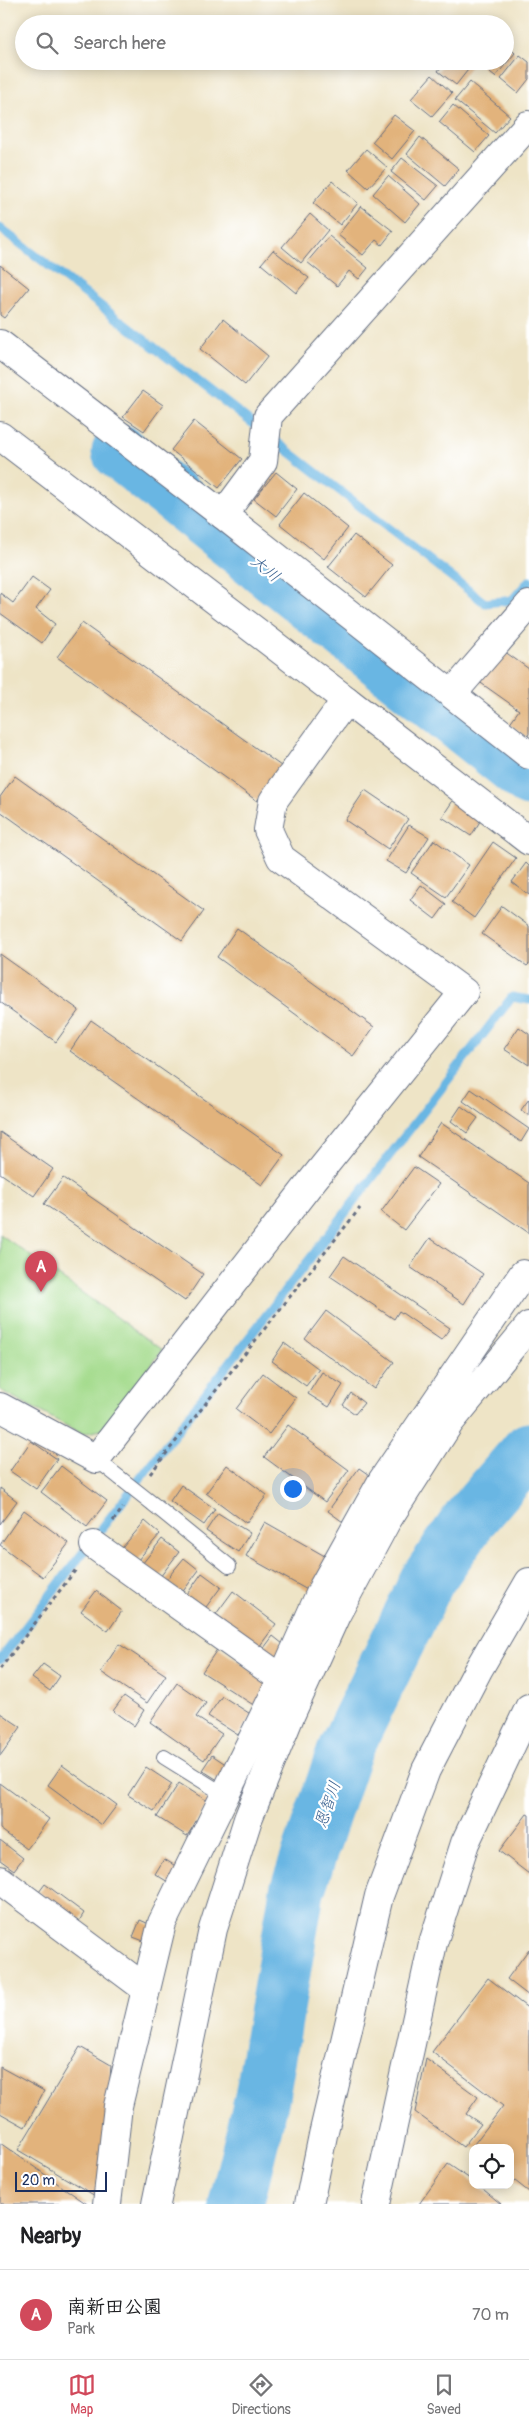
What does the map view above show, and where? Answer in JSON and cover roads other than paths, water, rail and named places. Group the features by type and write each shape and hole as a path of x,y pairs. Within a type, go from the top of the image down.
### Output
{"street":[{"path":"223,515 263,461 268,416 528,125"},
{"path":"0,344 223,515 529,755"},
{"path":"0,436 529,841"},
{"path":"452,694 529,605"},
{"path":"0,1407 96,1459 308,1186 464,992 281,858 268,830 273,801 346,700"},
{"path":"107,2204 118,2106 162,1923 282,1678 323,1587 382,1481 527,1272"},
{"path":"156,2204 213,1929 248,1818 290,1716 336,1615 386,1522 450,1422 529,1326"},
{"path":"94,1545 282,1678"},
{"path":"309,2204 323,2135 379,1896 426,1770 478,1670 529,1582"},
{"path":"376,2204 433,1943 465,1843 529,1708"},
{"path":"0,1880 146,1989"}],"lane":[{"path":"96,1459 229,1566"},
{"path":"164,1757 225,1795"}],"waterway":[{"path":"0,228 485,603 512,600 529,581"},
{"name":"大川","path":"119,452 529,779"},
{"path":"0,1660 512,997 529,1000"},
{"name":"恩智川","path":"236,2204 262,2097 297,1891 344,1752 428,1579 472,1516 529,1450"}],"place":[{"name":"南新田公園","path":"41,1292"}]}
